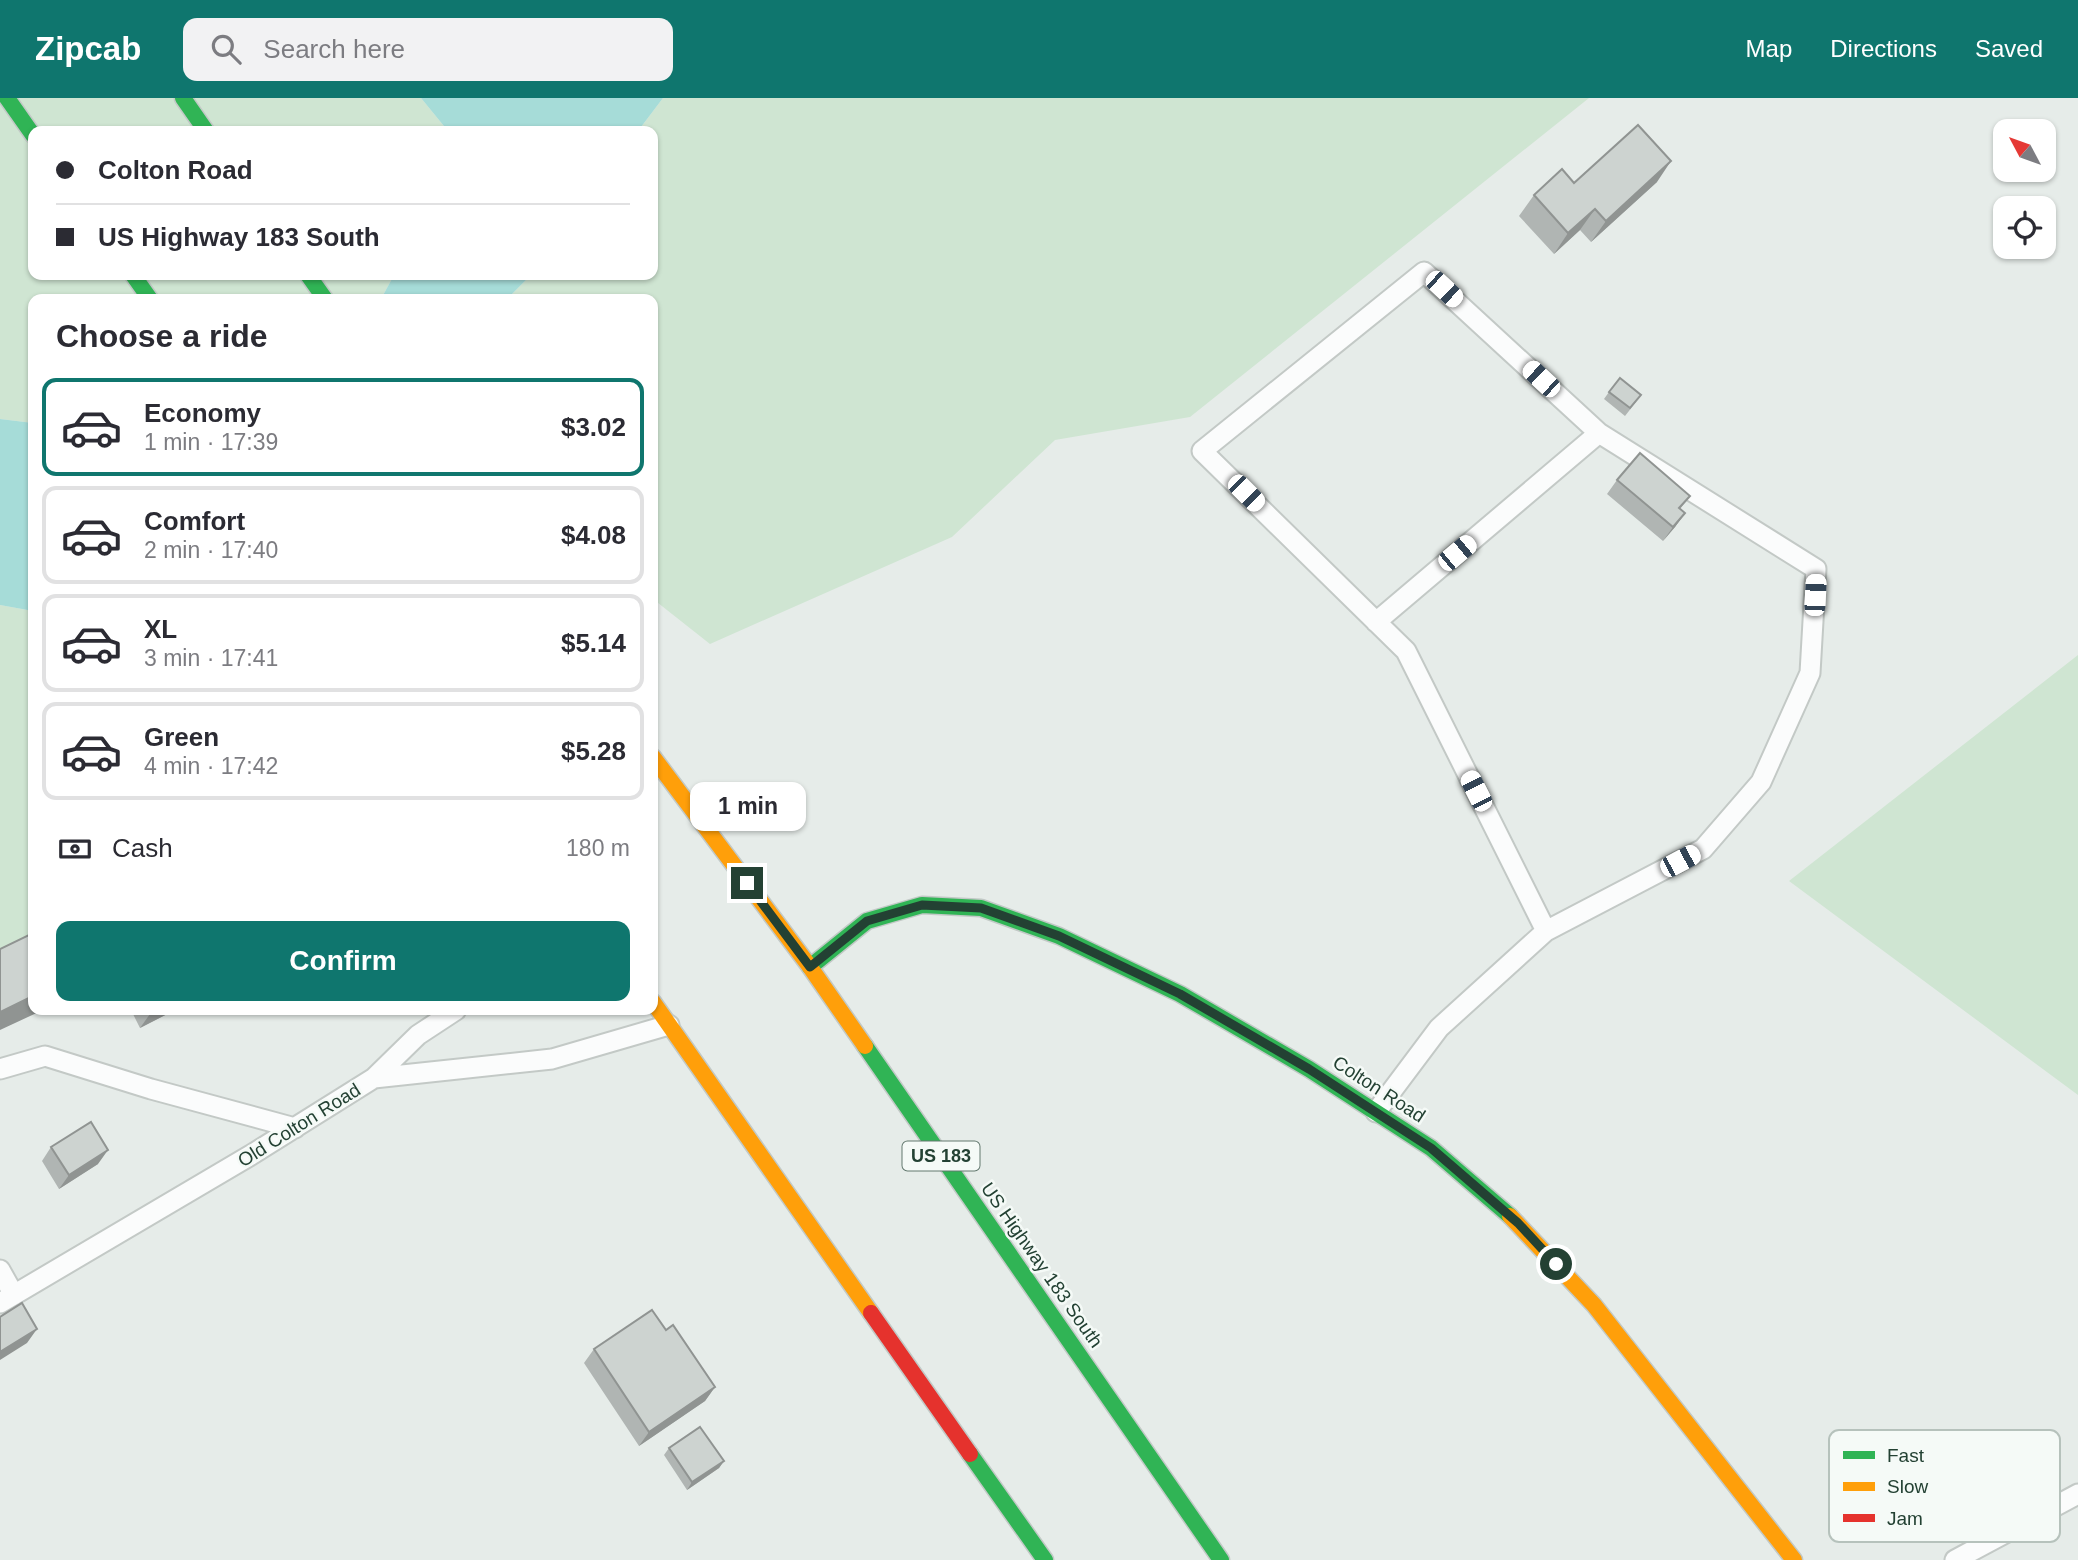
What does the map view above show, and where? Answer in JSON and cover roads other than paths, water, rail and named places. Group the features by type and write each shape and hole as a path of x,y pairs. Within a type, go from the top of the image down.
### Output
{"main road":[{"path":"7,98 28,128"},
{"path":"183,98 203,126"},
{"name":"US Highway 183 South","path":"658,764 810,967 1221,1560"},
{"name":"Colton Road","path":"810,967 867,921 922,905 981,908 1059,936 1180,994 1309,1069 1431,1148 1518,1223 1594,1305 1794,1560"},
{"path":"658,1009 1045,1560"}],"lane":[{"path":"1376,1112 1439,1028 1546,931 1703,849 1761,782 1810,673 1816,569 1599,433 1424,272 1202,451 1406,651 1546,931"},
{"path":"1376,622 1599,433"},
{"path":"374,1078 418,1035 448,1015"},
{"name":"Old Colton Road","path":"7,1299 374,1078 552,1059 669,1025"},
{"path":"0,1069 45,1056 151,1089 295,1128"},
{"path":"0,1270 7,1299"},
{"path":"2060,1504 2078,1494"},
{"path":"1955,1560 1989,1542"}],"water":[{"path":"421,98 663,98 642,126 444,126"},
{"path":"391,280 526,280 512,294 384,294"},
{"path":"0,419 28,422 28,610 0,605"}]}
